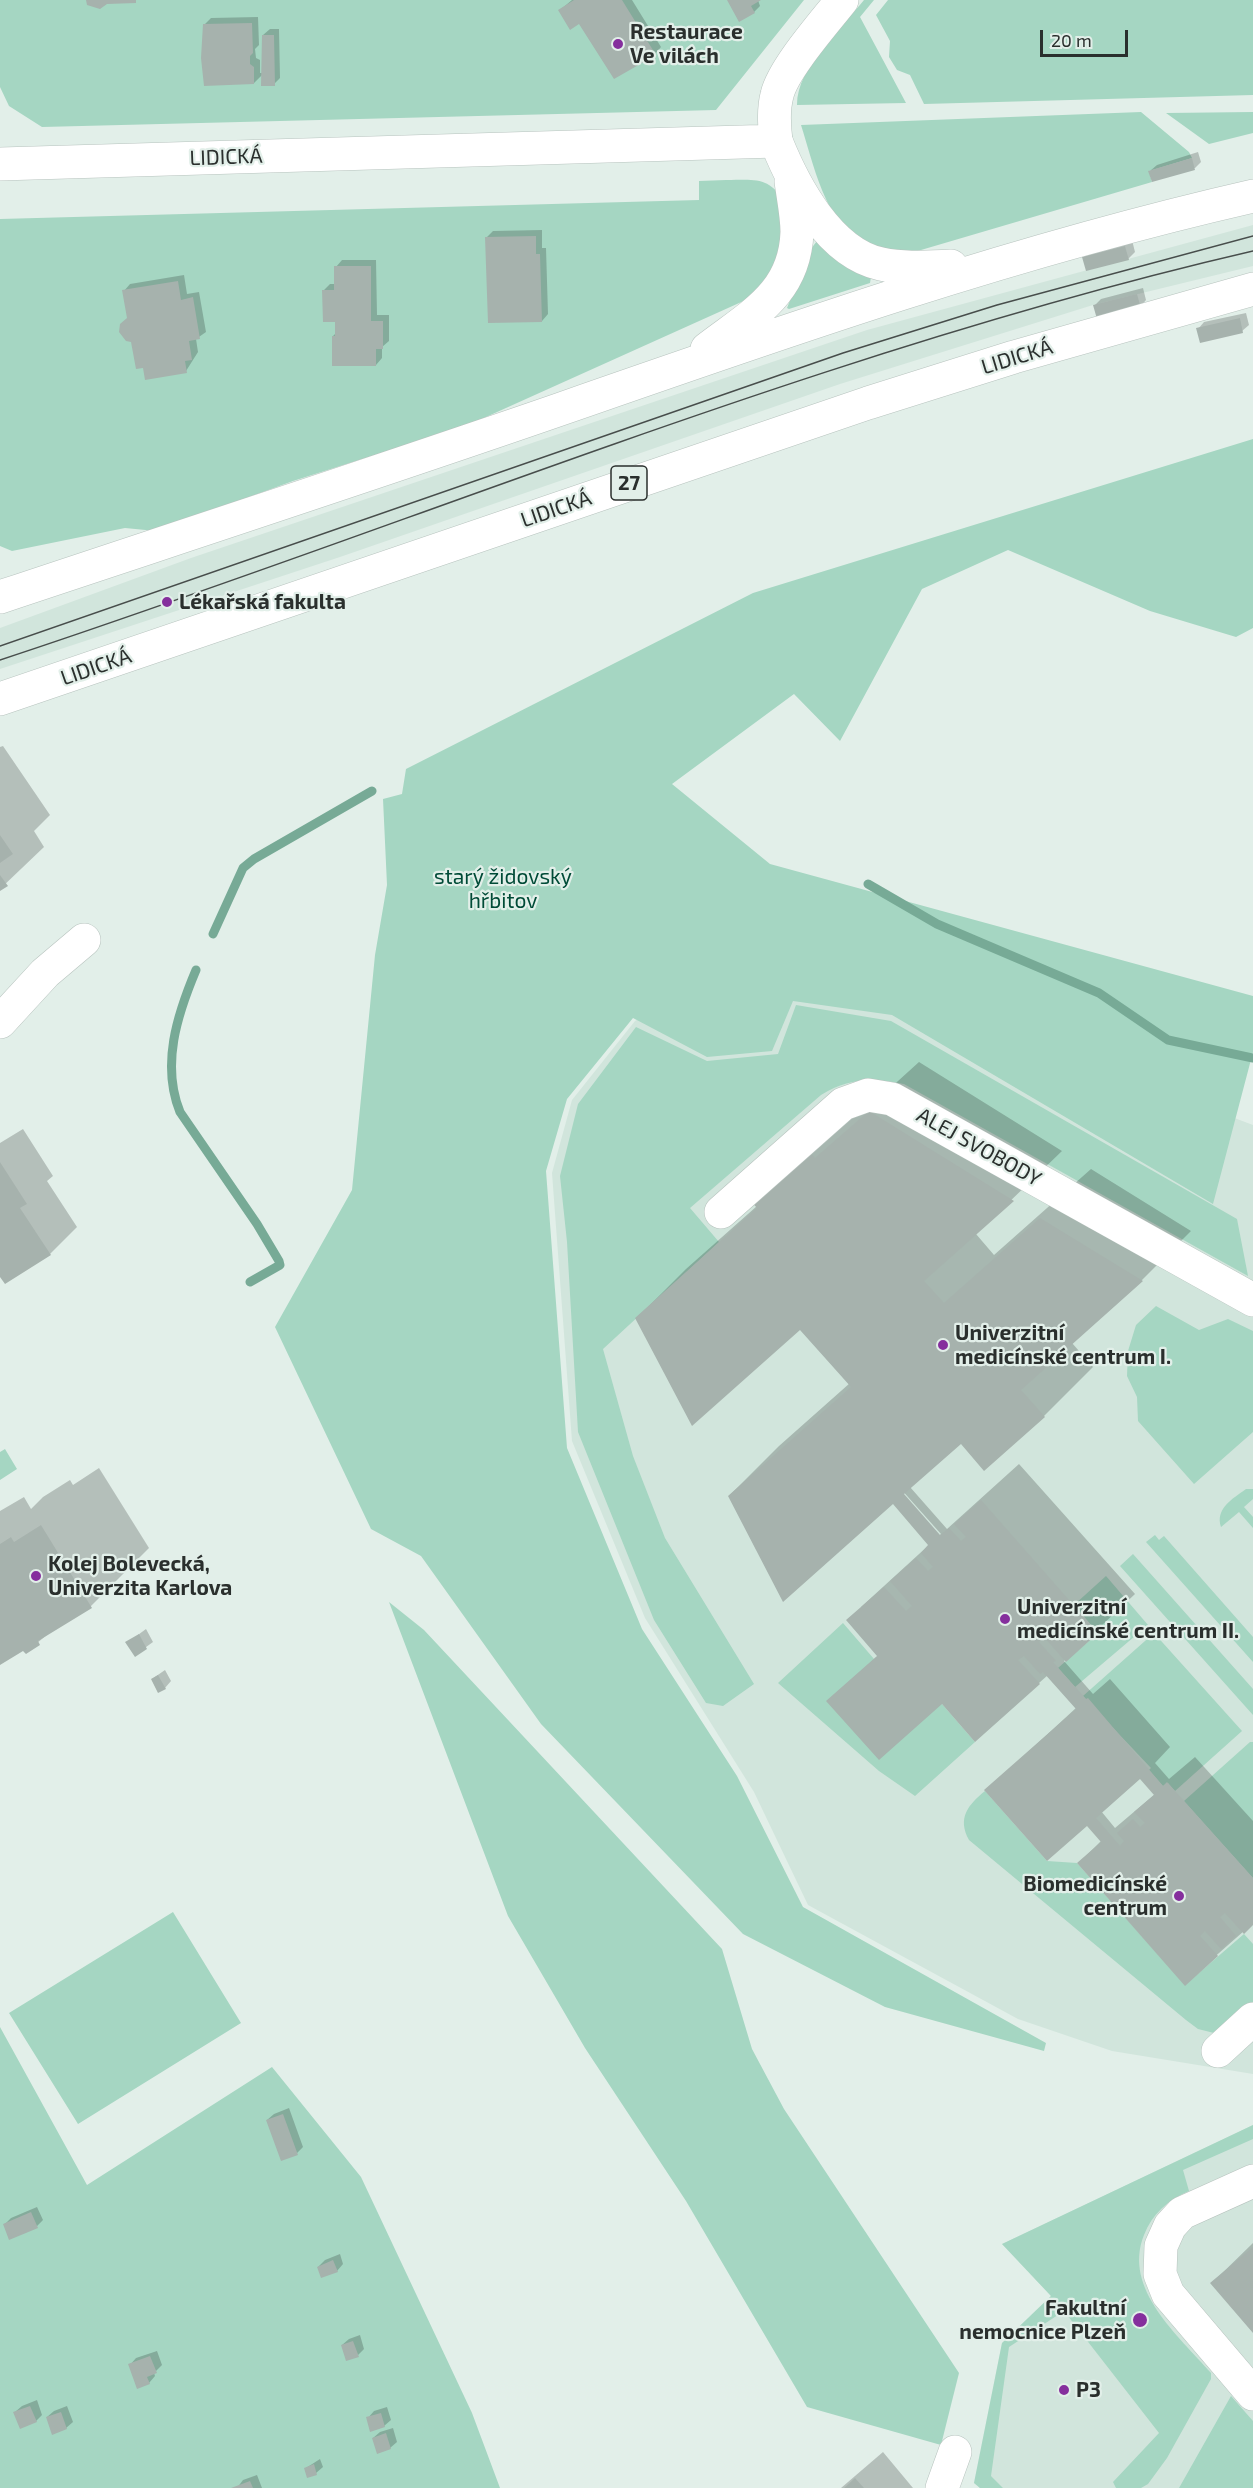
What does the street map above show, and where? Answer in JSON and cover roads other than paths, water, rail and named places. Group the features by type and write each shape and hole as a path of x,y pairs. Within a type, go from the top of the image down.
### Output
{"main road":[{"path":"684,366 765,306 779,291 792,267 797,232 791,179 776,141 774,116 777,93 786,73 841,1"},
{"name":"LIDICKÁ","path":"2,160 776,141"},
{"path":"791,179 840,242 860,256 880,264 908,267 992,265"},
{"path":"0,597 330,489 840,312 992,265 1253,195"},
{"name":"LIDICKÁ","path":"0,699 868,403 1014,357 1253,289"},
{"path":"0,1022 45,973 84,940"},
{"name":"ALEJ SVOBODY","path":"721,1212 843,1104 868,1095 892,1099 1253,1300"},
{"path":"1218,2051 1253,2019"},
{"path":"1253,2181 1182,2212 1170,2226 1161,2246 1160,2274 1168,2294 1253,2394"},
{"path":"942,2488 955,2452"}],"waterway":[{"path":"213,934 243,868 254,859 372,791"},
{"path":"868,884 937,924 1099,993 1168,1040 1253,1058"},
{"path":"196,970 183,1005 174,1040 172,1058 174,1094 180,1112 257,1224 279,1261 280,1265 250,1282"}],"tram line":[{"path":"0,646 843,353 997,305 1253,236"},
{"path":"0,660 778,388 935,337 1093,291 1253,251"}],"place":[{"name":"Restaurace Ve vilách","path":"618,44"},
{"name":"Lékařská fakulta","path":"167,602"},
{"name":"Univerzitní medicínské centrum I.","path":"943,1345"},
{"name":"Kolej Bolevecká, Univerzita Karlova","path":"36,1576"},
{"name":"Univerzitní medicínské centrum II.","path":"1005,1619"},
{"name":"Biomedicínské centrum","path":"1179,1896"},
{"name":"Fakultní nemocnice Plzeň","path":"1140,2320"},
{"name":"P3","path":"1064,2390"}],"park label":[{"name":"starý židovský hřbitov","path":"503,889"}]}
